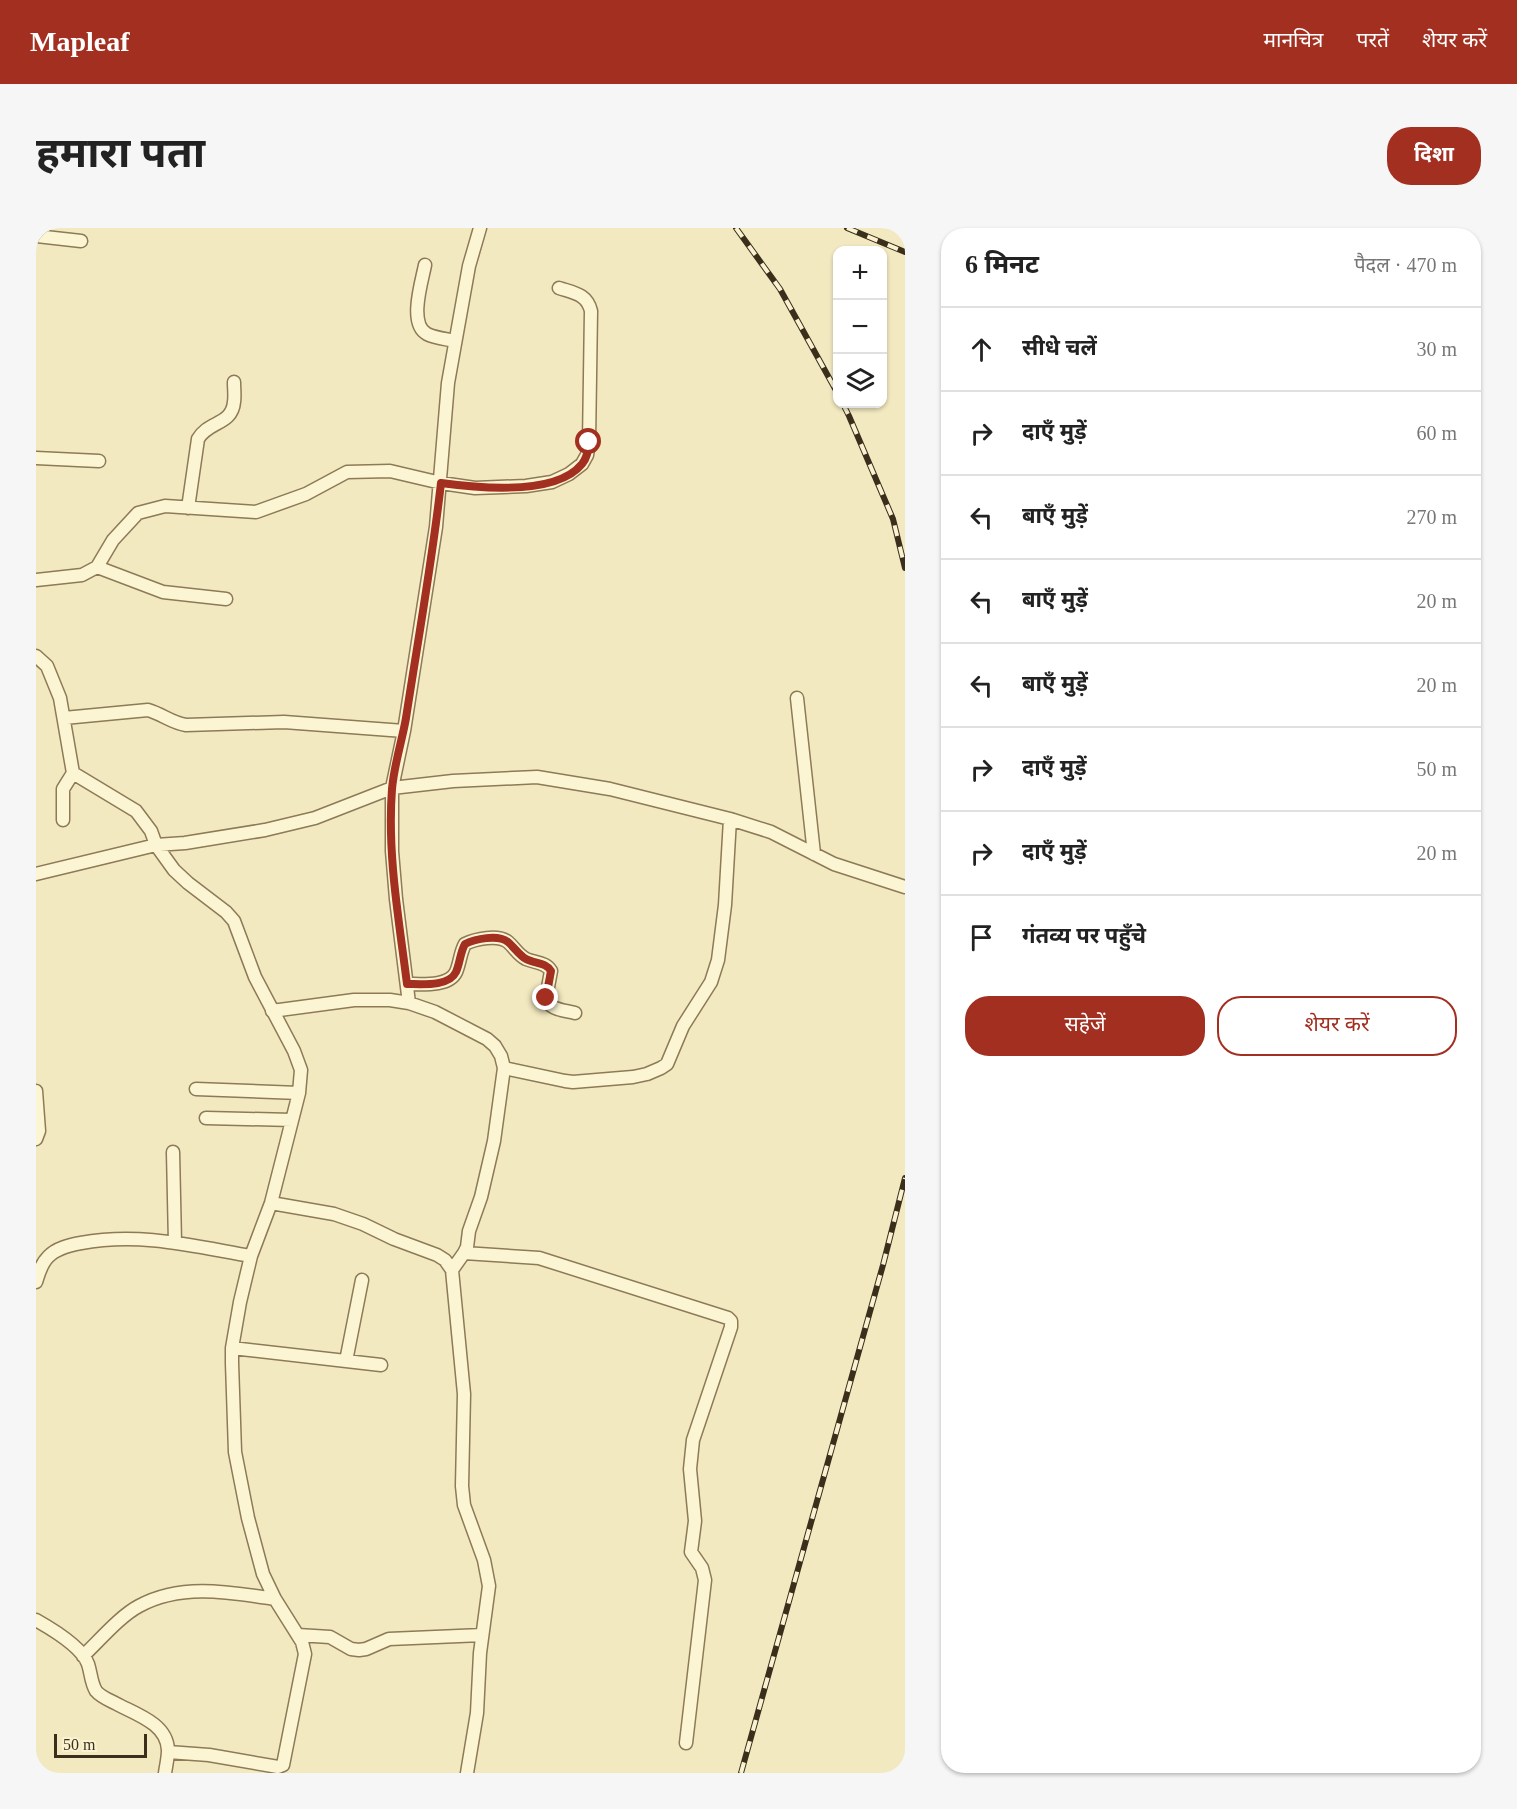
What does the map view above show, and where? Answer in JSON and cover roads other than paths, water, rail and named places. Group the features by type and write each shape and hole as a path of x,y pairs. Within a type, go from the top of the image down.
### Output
{"street":[{"path":"409,1003 392,851 392,788 404,731 436,527 448,383 469,266 480,228"},
{"path":"36,236 81,241"},
{"path":"425,265 416,310 420,328 426,333 455,341"},
{"path":"36,580 82,575 97,567 113,540 138,513 165,506 256,512 306,494 347,472 390,471 475,488 526,486 552,482 569,474 582,464 587,455 589,442 591,311 589,302 583,297 559,288"},
{"path":"188,507 198,439 208,426 222,422 231,414 234,403 234,382"},
{"path":"36,458 99,462"},
{"path":"97,567 163,592 226,599"},
{"path":"36,656 47,666 60,698 64,718 73,773 63,789 63,820"},
{"path":"797,698 814,854"},
{"path":"64,718 148,710 177,724 186,725 284,722 404,731"},
{"path":"73,773 136,811 174,870 214,901 234,921 255,978 299,1061 302,1078 272,1203 251,1256 232,1348 235,1452 248,1518 259,1561 275,1599 305,1648 283,1766 208,1755 168,1752"},
{"path":"36,874 156,845 185,843 275,828 315,818 392,788 453,781 537,777 610,789 730,819 771,832 834,864 905,887"},
{"path":"504,1068 573,1082 633,1077 647,1074 667,1064 683,1026 711,982 718,960 725,905 730,819"},
{"path":"407,984 443,982 450,979 457,970 465,944 485,939 507,940 527,960 547,965 550,968 547,1002 552,1007 574,1013"},
{"path":"272,1011 354,1000 381,999 409,1003 435,1012 487,1039 501,1056 504,1068 494,1141 481,1197 464,1253 452,1270"},
{"path":"196,1089 299,1093"},
{"path":"36,1091 39,1131 36,1139"},
{"path":"206,1118 292,1120"},
{"path":"173,1152 175,1243"},
{"path":"272,1203 334,1214 363,1224 394,1239 437,1255 445,1260 452,1270 464,1394 462,1486 464,1505 484,1560 488,1580 477,1713 467,1773"},
{"path":"36,1282 42,1264 54,1252 70,1245 101,1239 131,1238 251,1256"},
{"path":"464,1253 539,1258 728,1318 731,1321 731,1327 693,1440 690,1469 695,1521 691,1547 702,1568 705,1580 686,1743"},
{"path":"346,1361 362,1280"},
{"path":"232,1348 381,1365"},
{"path":"83,1656 130,1612 152,1600 195,1591 223,1591 275,1599"},
{"path":"36,1620 56,1631 83,1656 88,1664 96,1691 153,1724 165,1736 168,1752 165,1773"},
{"path":"298,1635 330,1637 351,1649 359,1650 390,1639 482,1635"}],"railway":[{"path":"736,228 780,289 833,385"},
{"path":"847,228 905,252"},
{"path":"845,408 893,519 905,568"},
{"path":"741,1773 883,1265 905,1178"}]}
